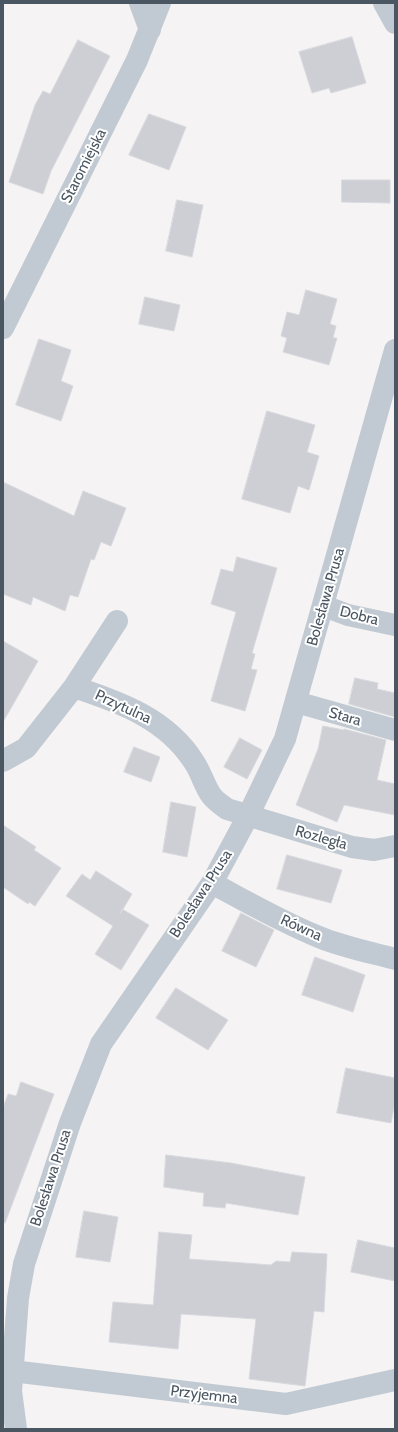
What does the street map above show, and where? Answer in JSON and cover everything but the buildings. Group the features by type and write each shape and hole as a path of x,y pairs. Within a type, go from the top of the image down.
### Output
{"street":[{"path":"140,3 150,30"},
{"name":"Staromiejska","path":"3,328 137,60 160,3"},
{"path":"384,3 395,23"},
{"name":"Bolesława Prusa","path":"16,1429 11,1392 18,1298 24,1264 67,1130 91,1066 108,1031 212,883 248,816 285,739 324,606 395,350"},
{"name":"Dobra","path":"324,606 348,615 395,625"},
{"name":"Przytulna","path":"3,760 26,748 74,687 117,621"},
{"name":"Przytulna","path":"74,687 114,700 148,716 175,738 194,762 211,796 228,809 248,816"},
{"name":"Stara","path":"296,702 395,730"},
{"name":"Rozległa","path":"248,816 352,847 374,850 395,846"},
{"name":"Równa","path":"212,883 319,937 346,947 395,959"},
{"name":"Przyjemna","path":"12,1371 286,1404 395,1380"}]}
